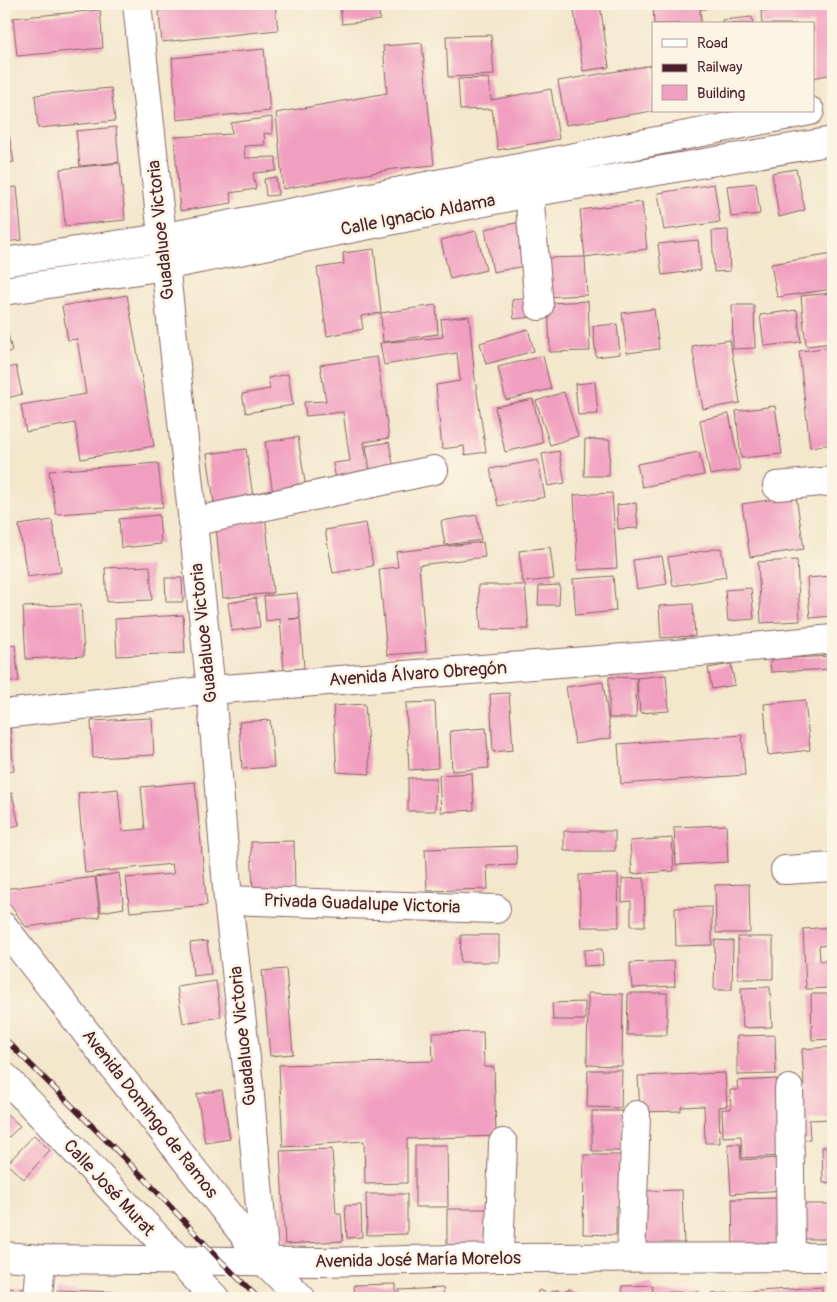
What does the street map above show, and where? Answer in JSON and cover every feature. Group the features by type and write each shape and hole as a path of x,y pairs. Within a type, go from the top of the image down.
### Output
{"street":[{"name":"Guadaluoe Victoria","path":"137,4 211,690 228,900 249,1085 265,1262"},
{"name":"Calle Ignacio Aldama","path":"814,111 833,107"},
{"name":"Calle Ignacio Aldama","path":"4,262 161,238 807,112"},
{"name":"Calle Ignacio Aldama","path":"4,291 164,266 529,193 833,141"},
{"path":"553,161 559,188"},
{"path":"529,193 539,306"},
{"path":"192,522 434,470"},
{"path":"777,486 833,482"},
{"name":"Avenida Álvaro Obregón","path":"4,714 211,690 701,652 833,639"},
{"path":"785,870 833,867"},
{"name":"Privada Guadalupe Victoria","path":"228,900 496,908"},
{"name":"Avenida Domingo de Ramos","path":"4,927 265,1262 301,1298"},
{"name":"Calle José Murat","path":"4,1076 215,1298"},
{"path":"789,1089 791,1257"},
{"path":"631,1257 636,1115"},
{"path":"499,1258 503,1143"},
{"name":"Avenida José María Morelos","path":"4,1256 40,1259 265,1262 499,1258 833,1257"},
{"path":"38,1298 40,1259"}],"building":[{"path":"158,4 275,4 278,30 162,42"},
{"path":"340,4 378,4 380,20 342,24"},
{"path":"573,4 600,4 609,67 583,71"},
{"path":"653,4 706,4 706,9 700,9 701,22 654,22"},
{"path":"833,4 833,74 814,78 814,22 762,22 761,11"},
{"path":"100,10 103,48 17,56 13,18"},
{"path":"752,17 753,22 722,22 722,20"},
{"path":"491,35 494,75 448,77 446,36"},
{"path":"422,43 434,165 394,169 283,189 276,113 387,93 383,46"},
{"path":"264,49 270,111 177,120 172,58"},
{"path":"652,65 652,111 566,125 558,81"},
{"path":"489,78 491,100 551,89 559,139 498,150 492,109 460,110 458,79"},
{"path":"111,88 115,121 38,128 35,95"},
{"path":"272,117 272,134 264,133 265,145 244,146 245,158 276,157 276,171 253,173 256,189 230,193 232,203 180,211 174,137 232,134 231,123"},
{"path":"116,127 119,162 80,166 76,131"},
{"path":"9,135 14,162 4,164 4,136"},
{"path":"120,163 125,220 65,226 60,169"},
{"path":"796,169 805,210 779,217 772,173"},
{"path":"276,177 278,195 266,196 264,179"},
{"path":"756,183 760,214 731,217 727,186"},
{"path":"714,184 720,222 664,230 658,193"},
{"path":"17,187 22,240 4,242 4,188"},
{"path":"642,202 647,249 585,257 580,210"},
{"path":"521,222 530,265 493,272 485,229"},
{"path":"728,230 730,271 714,272 712,231"},
{"path":"476,231 486,270 450,279 441,240"},
{"path":"698,240 701,270 662,275 658,244"},
{"path":"374,249 381,313 361,316 363,329 327,336 317,268 344,264 343,253"},
{"path":"833,254 833,289 777,297 771,264"},
{"path":"585,257 587,295 545,297 543,258"},
{"path":"833,293 833,343 806,346 801,296"},
{"path":"127,295 154,446 81,459 75,423 26,432 21,405 86,394 77,339 68,340 62,306"},
{"path":"532,298 534,317 514,319 512,300"},
{"path":"588,301 590,351 550,352 548,303"},
{"path":"436,305 438,334 383,342 381,313"},
{"path":"732,305 754,305 755,348 733,349"},
{"path":"654,309 659,349 627,353 622,313"},
{"path":"797,310 801,342 764,346 760,315"},
{"path":"469,316 475,379 486,452 465,455 464,446 442,449 436,385 460,381 457,353 384,365 380,343 443,337 441,319"},
{"path":"4,317 12,351 4,353"},
{"path":"617,324 620,354 596,357 593,326"},
{"path":"528,329 534,351 486,364 480,343"},
{"path":"730,340 740,403 703,409 692,346"},
{"path":"833,347 833,444 810,447 799,351"},
{"path":"543,356 551,389 506,400 498,367"},
{"path":"377,357 389,438 364,442 369,480 337,485 333,463 350,461 343,412 306,416 304,402 326,401 320,365"},
{"path":"16,366 22,394 4,399 4,369"},
{"path":"288,374 293,405 246,413 242,394 270,389 268,378"},
{"path":"595,382 598,414 578,415 575,384"},
{"path":"564,392 578,436 550,445 536,401"},
{"path":"533,399 543,443 505,452 495,407"},
{"path":"775,406 782,454 741,458 736,411"},
{"path":"729,414 740,470 710,475 700,420"},
{"path":"298,437 306,489 273,494 265,442"},
{"path":"585,439 610,440 609,476 584,476"},
{"path":"389,442 394,470 371,474 366,446"},
{"path":"246,449 254,504 215,509 207,454"},
{"path":"559,451 565,483 548,486 542,454"},
{"path":"699,452 704,475 642,487 637,464"},
{"path":"538,460 545,497 498,506 490,469"},
{"path":"158,463 163,507 56,514 49,471"},
{"path":"612,493 617,568 578,570 574,495"},
{"path":"796,496 804,549 750,557 742,504"},
{"path":"636,503 638,528 618,529 617,505"},
{"path":"265,513 273,593 223,598 215,518"},
{"path":"159,515 161,544 121,548 119,519"},
{"path":"477,515 481,540 445,545 441,521"},
{"path":"52,520 61,572 27,577 19,525"},
{"path":"366,523 373,566 333,573 325,530"},
{"path":"483,542 485,557 419,565 426,652 387,655 379,569 398,567 396,552"},
{"path":"550,547 554,579 523,582 519,551"},
{"path":"721,548 726,577 673,586 668,557"},
{"path":"662,556 667,584 637,589 633,560"},
{"path":"797,560 800,621 761,623 758,562"},
{"path":"150,566 152,600 107,602 105,568"},
{"path":"613,576 616,611 576,615 573,579"},
{"path":"833,576 833,616 810,618 807,578"},
{"path":"165,578 182,578 183,602 166,602"},
{"path":"478,585 525,585 529,629 481,630"},
{"path":"560,585 559,605 538,605 539,586"},
{"path":"751,588 754,619 728,621 725,590"},
{"path":"297,593 300,618 289,619 300,619 304,668 284,670 280,619 266,621 264,596"},
{"path":"256,598 260,627 232,631 228,603"},
{"path":"81,604 84,656 26,659 23,607"},
{"path":"693,604 695,636 661,638 659,606"},
{"path":"183,615 185,653 117,656 115,619"},
{"path":"15,645 19,681 4,682 4,647"},
{"path":"833,656 833,669 771,672 770,659"},
{"path":"731,664 735,685 712,689 708,668"},
{"path":"666,675 669,711 640,713 637,678"},
{"path":"609,677 637,678 636,718 609,718"},
{"path":"603,682 611,738 575,744 566,687"},
{"path":"509,693 513,750 493,752 490,694"},
{"path":"805,700 810,750 768,755 764,704"},
{"path":"435,702 438,768 409,770 406,703"},
{"path":"365,704 370,774 337,772 333,706"},
{"path":"152,718 154,755 93,758 91,721"},
{"path":"270,720 274,767 242,769 239,722"},
{"path":"10,728 14,771 4,772 4,729"},
{"path":"486,728 489,768 452,771 450,731"},
{"path":"742,735 745,775 621,784 618,744"},
{"path":"472,773 474,810 441,812 439,775"},
{"path":"408,778 436,778 435,811 408,811"},
{"path":"195,782 207,905 130,912 126,878 174,874 172,864 85,873 78,793 118,789 122,831 145,829 141,787"},
{"path":"12,793 19,825 4,829 4,795"},
{"path":"726,825 728,862 676,865 674,827"},
{"path":"564,831 615,831 615,851 564,851"},
{"path":"672,838 674,871 632,874 630,841"},
{"path":"294,841 295,892 253,893 251,842"},
{"path":"516,846 517,865 487,866 488,889 427,891 425,849"},
{"path":"119,873 124,908 101,912 96,877"},
{"path":"618,874 619,927 581,927 579,875"},
{"path":"95,877 100,917 26,927 4,896 4,889"},
{"path":"644,878 645,926 631,926 631,901 622,902 622,879"},
{"path":"749,884 750,933 716,933 715,885"},
{"path":"712,907 712,945 676,946 675,908"},
{"path":"833,927 833,945 819,946 820,961 833,960 833,988 806,989 803,929"},
{"path":"461,935 499,935 499,962 460,962"},
{"path":"738,937 773,937 773,979 738,979"},
{"path":"715,940 733,941 732,990 714,990"},
{"path":"207,941 211,974 193,976 190,943"},
{"path":"602,949 603,965 584,966 584,950"},
{"path":"674,961 675,986 632,988 630,963"},
{"path":"286,969 293,1054 270,1056 262,971"},
{"path":"216,981 221,1017 183,1023 177,987"},
{"path":"770,987 772,1027 743,1028 741,988"},
{"path":"588,993 623,994 622,1066 587,1065"},
{"path":"628,993 667,993 667,1035 627,1035"},
{"path":"811,994 833,994 833,1039 812,1040"},
{"path":"585,1002 585,1020 553,1020 552,1003"},
{"path":"483,1032 484,1067 494,1067 496,1136 407,1139 407,1183 365,1184 364,1141 283,1147 279,1065 433,1061 432,1033"},
{"path":"775,1035 776,1074 737,1075 737,1036"},
{"path":"830,1047 830,1063 833,1063 833,1119 809,1120 810,1139 799,1140 799,1086 804,1086 802,1049"},
{"path":"588,1070 622,1070 621,1108 587,1107"},
{"path":"725,1073 727,1106 719,1107 720,1143 705,1143 704,1106 681,1107 681,1111 640,1112 638,1076"},
{"path":"777,1079 782,1156 742,1158 741,1136 723,1137 722,1109 731,1109 730,1090 738,1090 737,1081"},
{"path":"222,1090 230,1139 205,1143 197,1094"},
{"path":"4,1111 20,1126 4,1142"},
{"path":"592,1111 622,1111 622,1151 592,1151"},
{"path":"34,1135 50,1150 24,1179 7,1164"},
{"path":"728,1144 740,1144 741,1160 780,1158 782,1190 731,1194"},
{"path":"415,1145 447,1145 448,1207 415,1207"},
{"path":"822,1147 833,1147 833,1182 823,1183"},
{"path":"332,1149 336,1214 341,1214 343,1241 285,1244 280,1151"},
{"path":"584,1155 621,1155 620,1206 616,1206 616,1235 583,1234"},
{"path":"682,1190 684,1245 644,1246 643,1191"},
{"path":"366,1194 407,1194 407,1234 367,1235"},
{"path":"781,1198 782,1245 733,1246 732,1199"},
{"path":"794,1204 833,1204 833,1239 794,1239"},
{"path":"361,1205 362,1237 347,1238 345,1206"},
{"path":"447,1209 490,1209 489,1245 447,1245"},
{"path":"396,1284 396,1298 355,1298 354,1285"},
{"path":"652,1285 653,1292 700,1292 700,1298 623,1298 622,1286"},
{"path":"822,1287 822,1298 712,1298 711,1294"},
{"path":"4,1288 25,1289 25,1298 4,1298"},
{"path":"443,1288 444,1298 400,1298 399,1290"},
{"path":"570,1289 573,1292 577,1292 577,1298 537,1298 539,1290 550,1294 552,1291 558,1290 560,1294 565,1294 564,1290"},
{"path":"57,1290 118,1292 118,1298 57,1298"}],"railway":[{"path":"4,1038 144,1178 258,1298"}]}
